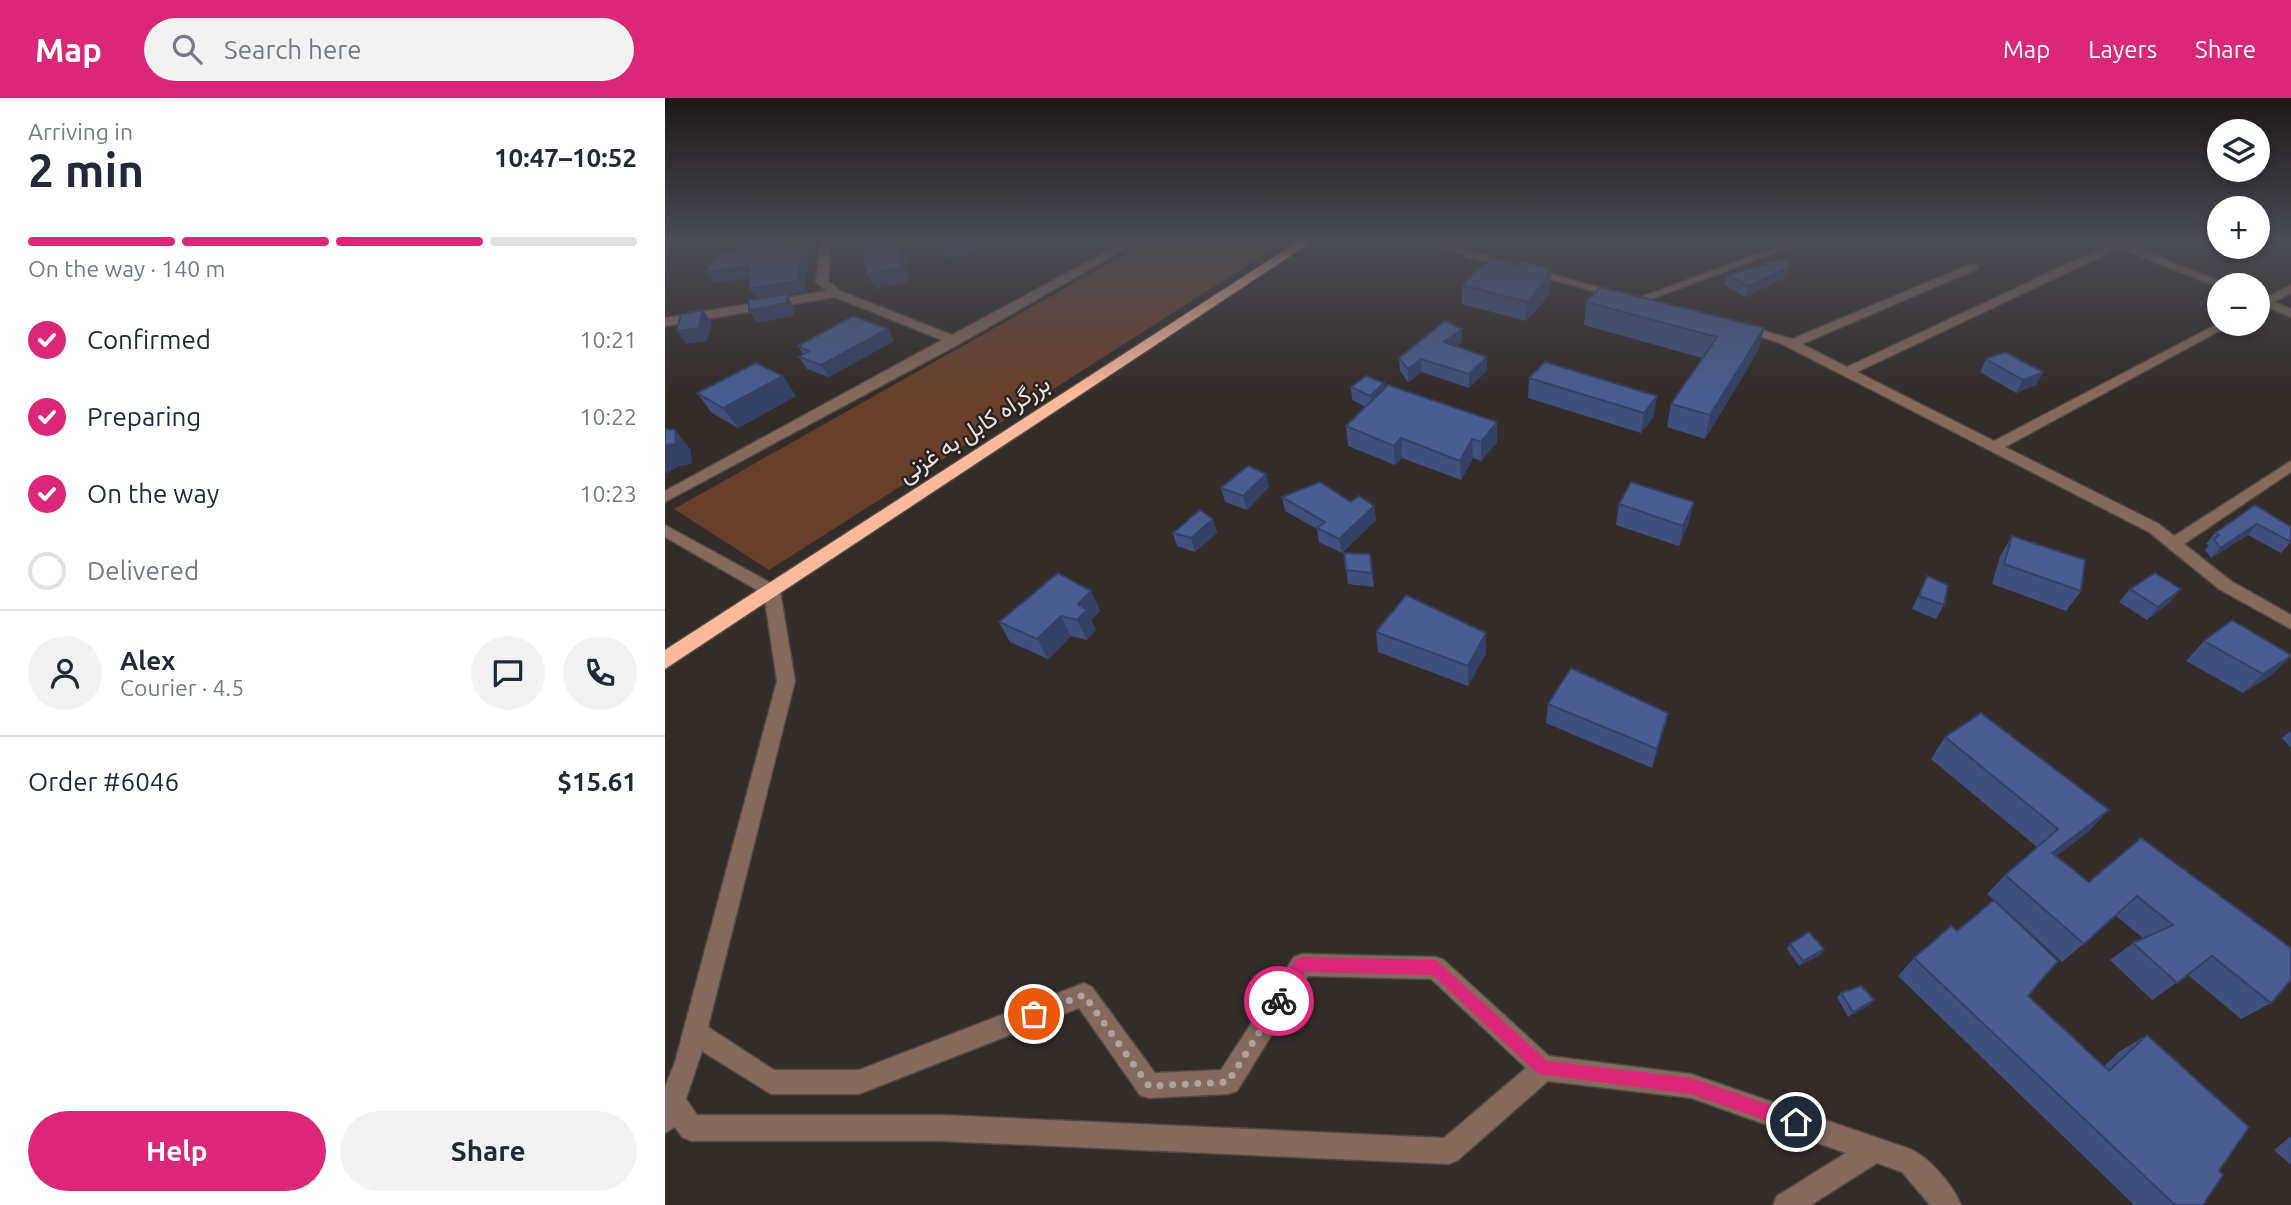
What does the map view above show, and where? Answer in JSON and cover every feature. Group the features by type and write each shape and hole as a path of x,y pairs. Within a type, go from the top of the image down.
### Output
{"highway":[{"name":"بزرگراه کابل به غزنی","path":"665,661 1231,291"}],"street":[{"path":"833,291 955,341"},
{"path":"665,497 1045,291"},
{"path":"1604,291 1665,308"},
{"path":"1639,300 1665,291"},
{"path":"1792,344 1917,291"},
{"path":"1847,372 2019,291"},
{"path":"665,322 836,293"},
{"path":"2270,306 2291,313"},
{"path":"1731,326 1792,344 2154,528 2225,585 2291,624"},
{"path":"1994,447 2207,334"},
{"path":"2173,544 2291,465"},
{"path":"665,530 772,591 786,681 695,1032 669,1111 691,1128 942,1128 1450,1151 1544,1068"},
{"path":"695,1032 771,1082 859,1082 1084,995 1149,1086 1228,1082 1301,965 1436,968 1544,1068 1691,1086 1910,1162 1948,1205"},
{"path":"1786,1205 1874,1150"}],"shaded area":[{"path":"1061,291 1208,291 769,570 674,509"}],"building":[{"path":"1484,291 1537,291 1527,302"},
{"path":"1597,291 1615,291 1764,328 1710,415 1671,404 1717,337 1586,302"},
{"path":"787,294 787,303 749,310 749,300"},
{"path":"703,310 698,328 677,331 681,314"},
{"path":"853,316 888,329 821,365 799,357 809,351 798,346"},
{"path":"1445,321 1462,329 1444,342 1487,357 1469,374 1421,359 1408,369 1399,358"},
{"path":"2005,352 2043,372 2023,380 1986,359"},
{"path":"1545,362 1657,396 1644,413 1529,378"},
{"path":"756,363 783,376 723,408 697,393"},
{"path":"1366,376 1384,383 1370,396 1351,387"},
{"path":"1388,385 1497,422 1481,442 1472,439 1460,461 1401,438 1394,446 1346,426"},
{"path":"665,429 675,430 676,444 665,445"},
{"path":"1248,466 1266,474 1243,496 1221,488"},
{"path":"1320,482 1351,502 1359,496 1374,506 1339,539 1317,528 1325,522 1282,497"},
{"path":"1631,482 1694,502 1683,526 1619,504"},
{"path":"2255,505 2291,527 2291,542 2257,524 2220,548 2214,539 2219,535 2215,533"},
{"path":"1200,510 1213,519 1191,538 1173,533"},
{"path":"2012,536 2085,560 2081,591 2004,564"},
{"path":"1344,553 1370,554 1372,573 1346,570"},
{"path":"1058,573 1091,591 1078,604 1087,610 1077,620 1061,616 1037,639 999,622"},
{"path":"2155,573 2181,589 2158,607 2130,589"},
{"path":"1927,576 1948,585 1944,605 1919,596"},
{"path":"1406,595 1486,633 1468,666 1376,632"},
{"path":"2232,620 2291,656 2263,674 2204,641"},
{"path":"1571,668 1668,713 1657,749 1548,704"},
{"path":"1981,713 2109,810 2052,853 2089,882 2141,838 2291,948 2291,980 2271,1003 2212,956 2177,983 2133,943 2173,925 2137,896 2084,944 2005,875 2058,829 1945,737"},
{"path":"1994,900 2058,961 2028,996 2109,1071 2147,1035 2249,1127 2219,1171 2223,1175 2203,1205 2175,1205 1914,958 1951,926 1957,931"},
{"path":"1809,932 1824,949 1803,961 1790,944"},
{"path":"1861,986 1874,1000 1853,1012 1841,993"}],"way so far":[{"path":"1034,1014 1084,995 1149,1086 1228,1082 1279,1001"}],"route":[{"path":"1279,1001 1301,965 1436,968 1544,1068 1691,1086 1796,1122"}]}
